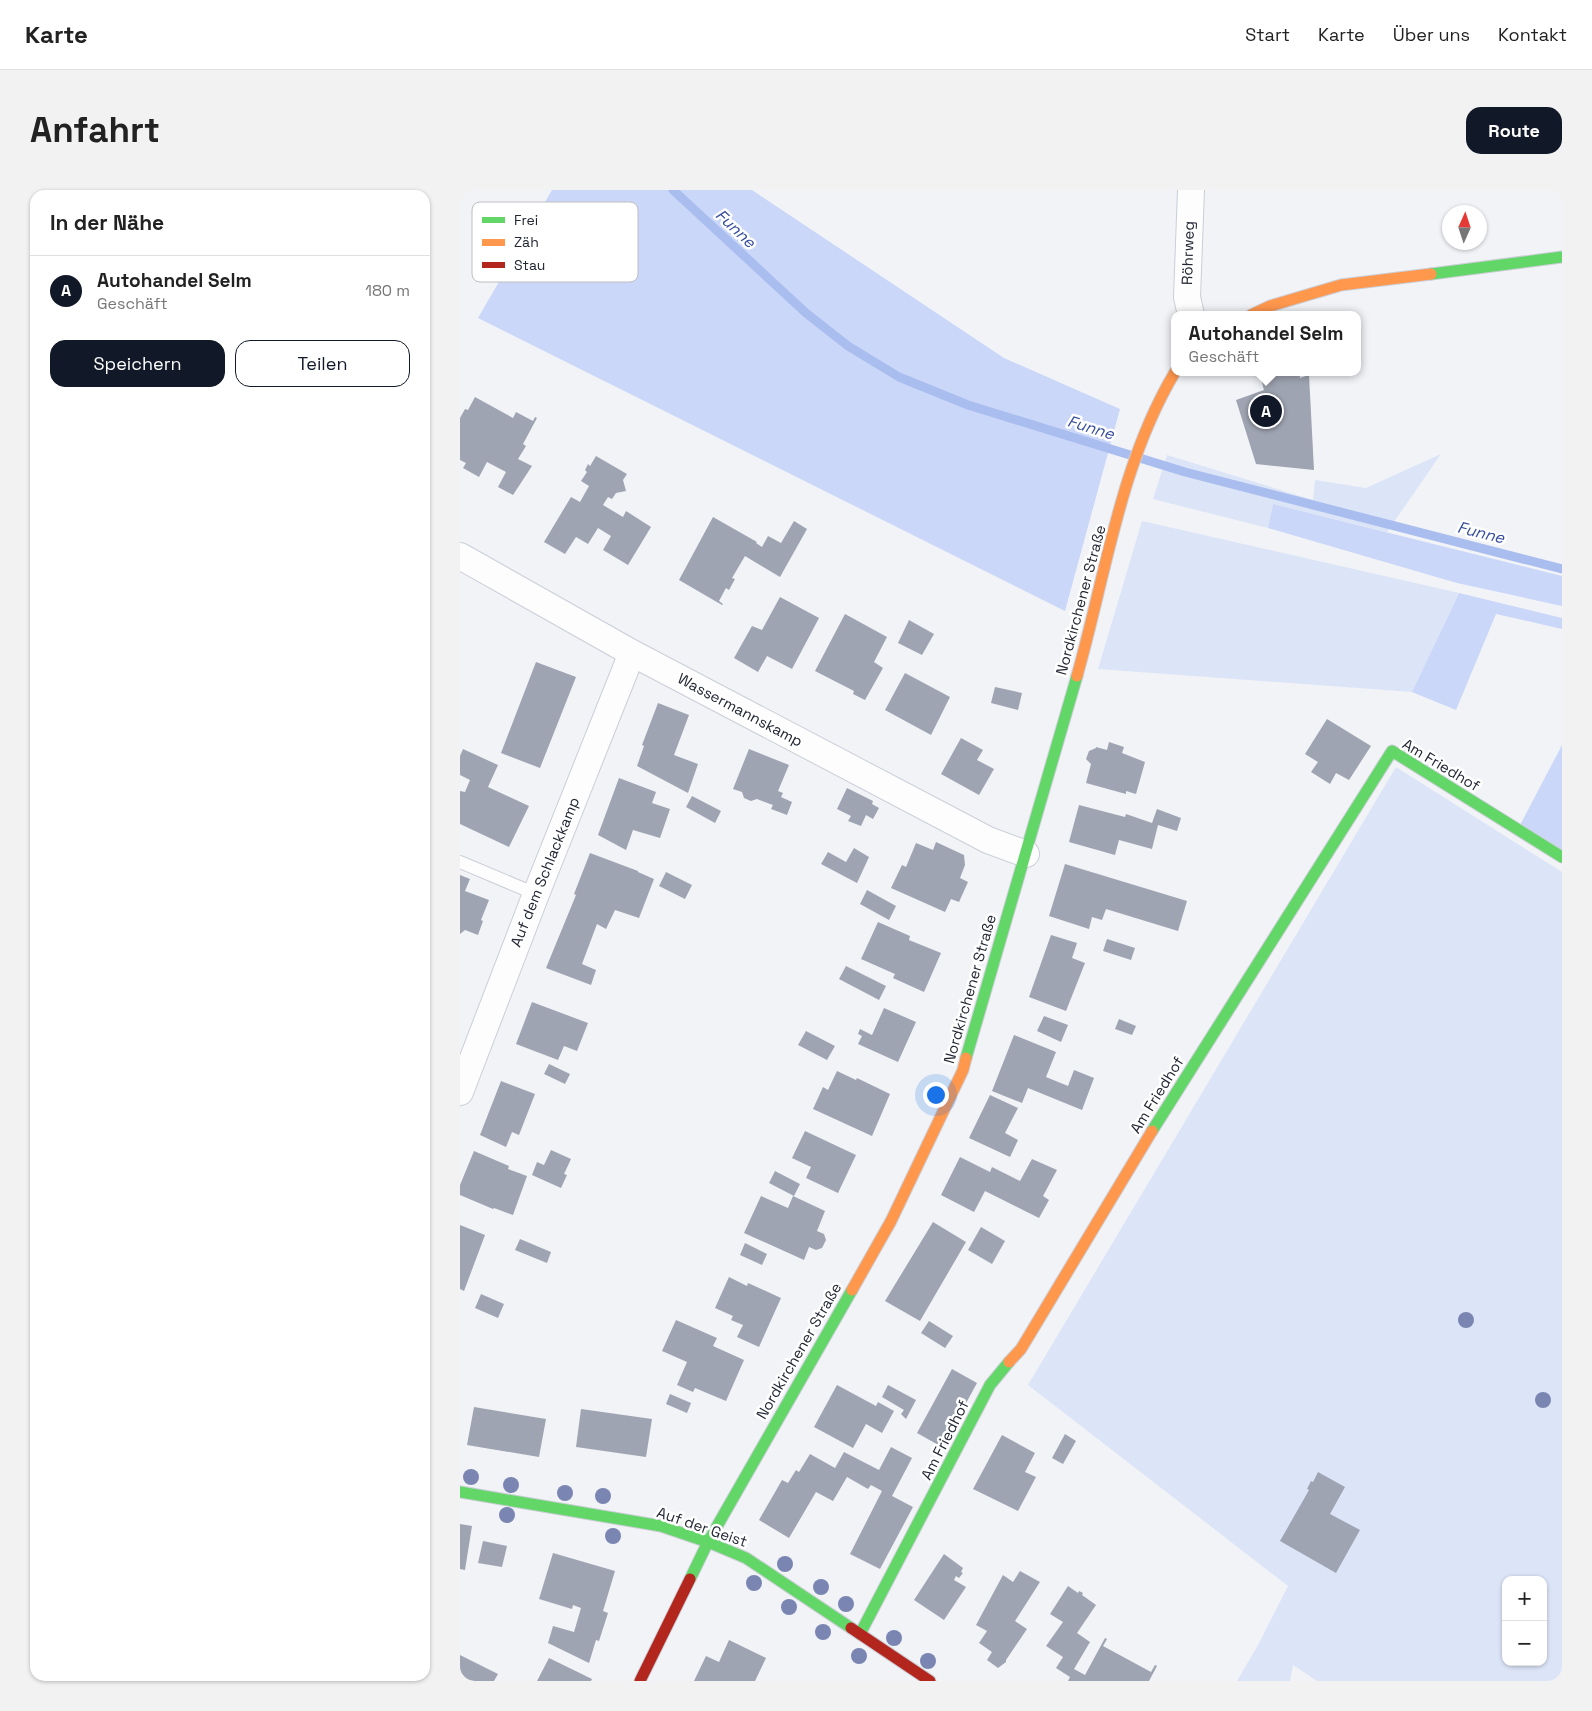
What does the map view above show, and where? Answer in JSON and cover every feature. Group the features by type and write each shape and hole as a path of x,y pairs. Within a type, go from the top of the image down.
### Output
{"street":[{"name":"Röhrweg","path":"1190,311 1186,297 1191,190"},
{"path":"1259,311 1270,306 1341,285 1562,257"},
{"name":"Nordkirchener Straße","path":"640,1681 708,1542 891,1221 963,1070 1086,645 1122,502 1146,427 1173,376"},
{"name":"Wassermannskamp","path":"460,556 632,654 988,840 1026,854"},
{"name":"Auf dem Schlackkamp","path":"460,1092 536,894 632,654"},
{"name":"Am Friedhof","path":"860,1634 990,1385 1021,1349 1133,1161 1392,751 1562,857"},
{"name":"Auf der Geist","path":"460,1492 661,1526 708,1542 746,1558 930,1681"}],"lane":[{"path":"460,862 536,894"}],"shaded area":[{"path":"552,190 752,190 1004,358 1120,409 1065,611 478,318 499,282 638,282 638,202 545,202"},
{"path":"1441,454 1387,532 1273,504 1268,528 1153,499 1167,455 1313,500 1315,480 1366,488"},
{"path":"1273,504 1562,576 1562,606 1457,583 1268,528"},
{"path":"1142,521 1459,593 1412,692 1098,669"},
{"path":"1459,593 1562,618 1562,629 1496,614 1456,710 1412,692"},
{"path":"1562,745 1562,858 1518,829"},
{"path":"1396,767 1562,872 1562,1681 1317,1681 1293,1665 1290,1681 1237,1681 1288,1586 1028,1385"}],"building":[{"path":"1260,376 1300,376 1300,378 1309,376 1314,470 1256,464 1236,400 1264,390"},
{"path":"475,397 513,418 516,412 533,421 535,417 537,418 523,444 526,446 518,459 532,466 513,495 498,487 506,472 487,462 479,477 463,468 466,463 460,460 460,418 465,409 468,410"},
{"path":"596,456 627,474 623,480 626,491 616,493 612,499 608,497 603,505 623,517 626,511 651,527 628,565 603,550 611,536 598,528 588,544 576,537 565,554 544,542 571,497 580,502 589,486 581,481 587,472 585,470 588,464 590,466"},
{"path":"713,517 757,542 762,547 768,536 781,543 794,521 807,529 780,577 745,556 732,578 735,579 729,590 726,588 719,601 722,605 679,580"},
{"path":"780,597 819,618 792,669 767,656 758,672 734,658 752,626 762,630"},
{"path":"845,614 887,637 874,662 883,668 865,700 853,694 854,691 815,671"},
{"path":"909,620 934,634 922,655 898,643"},
{"path":"536,662 576,677 540,768 501,753"},
{"path":"905,673 950,697 931,735 885,710"},
{"path":"995,687 1022,693 1018,710 991,703"},
{"path":"658,703 689,715 674,755 698,764 688,793 637,766 644,746 642,745"},
{"path":"1327,719 1371,746 1349,780 1336,773 1330,784 1311,772 1318,762 1305,754"},
{"path":"961,738 983,750 977,760 994,769 979,795 941,774"},
{"path":"1109,742 1124,747 1122,753 1145,762 1136,794 1126,791 1126,794 1086,783 1091,764 1086,759 1089,751 1096,747 1107,750"},
{"path":"463,749 498,765 488,787 529,806 509,847 460,824 460,791 465,792 470,780 460,775 460,756"},
{"path":"749,749 789,765 778,791 783,793 781,797 792,802 787,815 771,809 773,805 757,799 751,801 744,798 742,792 733,789"},
{"path":"619,778 656,792 652,803 670,809 660,838 633,830 626,850 598,835"},
{"path":"847,788 873,801 872,804 879,808 873,819 866,815 861,826 848,821 851,816 837,809"},
{"path":"692,796 721,811 715,823 686,807"},
{"path":"1079,805 1125,817 1126,814 1152,823 1157,809 1181,818 1177,831 1158,825 1152,849 1119,840 1115,855 1069,842"},
{"path":"936,842 964,855 965,865 960,878 968,882 959,902 951,899 945,912 891,888 902,865 906,867 916,843 933,850"},
{"path":"854,848 869,857 857,883 821,864 828,852 846,862"},
{"path":"590,853 654,879 639,918 615,910 606,929 597,924 582,964 596,970 591,985 546,968 576,895 574,894"},
{"path":"1065,864 1187,901 1178,931 1106,909 1102,920 1092,917 1089,929 1049,916"},
{"path":"666,872 692,885 685,899 659,886"},
{"path":"460,875 470,879 465,891 489,900 481,920 483,921 478,935 465,930 460,934"},
{"path":"867,890 896,906 889,920 860,904"},
{"path":"878,922 910,936 909,940 941,953 924,992 893,978 895,974 861,959"},
{"path":"1051,935 1077,943 1072,958 1085,963 1066,1011 1029,997"},
{"path":"1107,939 1135,948 1131,960 1103,951"},
{"path":"846,966 886,986 879,1000 839,979"},
{"path":"532,1002 588,1023 577,1051 564,1046 558,1060 516,1044"},
{"path":"884,1008 916,1022 898,1062 858,1044 862,1036 858,1034 860,1029 872,1035"},
{"path":"1044,1016 1068,1025 1061,1042 1037,1031"},
{"path":"1119,1019 1136,1026 1132,1035 1115,1029"},
{"path":"806,1031 835,1046 827,1060 798,1045"},
{"path":"1014,1035 1056,1052 1046,1077 1068,1086 1074,1070 1094,1078 1082,1110 1028,1088 1022,1103 992,1091"},
{"path":"549,1064 570,1074 565,1084 544,1074"},
{"path":"837,1071 856,1080 857,1078 890,1094 872,1136 813,1109 823,1087 828,1090"},
{"path":"501,1081 535,1094 519,1135 512,1132 506,1147 480,1135"},
{"path":"990,1095 1018,1108 1005,1133 1018,1140 1010,1157 969,1138"},
{"path":"805,1131 856,1155 838,1193 806,1178 811,1167 792,1158"},
{"path":"551,1150 571,1159 564,1174 567,1175 561,1188 532,1175 537,1162 544,1165"},
{"path":"474,1151 509,1166 508,1169 527,1176 513,1215 460,1195 460,1185"},
{"path":"960,1157 990,1172 992,1167 1020,1181 1032,1159 1057,1170 1043,1196 1049,1200 1039,1218 985,1191 974,1212 941,1195"},
{"path":"775,1171 800,1184 794,1196 769,1183"},
{"path":"761,1196 788,1208 793,1196 825,1211 817,1231 824,1234 826,1240 822,1248 816,1250 809,1247 804,1260 744,1233"},
{"path":"933,1222 966,1242 920,1321 885,1301"},
{"path":"460,1225 485,1235 464,1291 460,1289"},
{"path":"981,1227 1005,1241 992,1264 968,1250"},
{"path":"520,1239 551,1252 547,1263 515,1250"},
{"path":"745,1243 767,1254 762,1265 740,1255"},
{"path":"729,1277 747,1286 748,1283 781,1298 759,1347 737,1337 743,1325 731,1320 733,1316 715,1308"},
{"path":"481,1294 504,1304 498,1318 475,1308"},
{"path":"676,1320 717,1338 713,1346 744,1360 726,1401 695,1388 693,1392 677,1385 687,1362 662,1351"},
{"path":"929,1321 953,1336 945,1348 921,1333"},
{"path":"952,1369 977,1383 942,1447 917,1433"},
{"path":"837,1385 876,1406 878,1402 894,1411 882,1433 866,1424 853,1448 814,1427"},
{"path":"888,1385 916,1400 906,1419 901,1414 904,1410 882,1397"},
{"path":"670,1394 691,1403 687,1413 666,1404"},
{"path":"474,1407 546,1419 539,1457 467,1445"},
{"path":"581,1409 652,1419 646,1457 576,1447"},
{"path":"1065,1434 1076,1441 1063,1464 1052,1458"},
{"path":"1002,1435 1035,1453 1025,1472 1036,1477 1018,1511 973,1489"},
{"path":"891,1447 912,1458 892,1496 913,1507 880,1569 850,1554 882,1491 871,1485 868,1489 847,1477 833,1501 816,1492 789,1538 759,1520 782,1480 788,1483 796,1470 799,1472 810,1454 835,1468 844,1452 879,1470"},
{"path":"1318,1472 1345,1487 1330,1514 1360,1530 1336,1573 1280,1541 1309,1490 1307,1489 1311,1481 1313,1482"},
{"path":"460,1524 472,1526 465,1570 460,1569"},
{"path":"483,1541 507,1546 502,1567 478,1563"},
{"path":"553,1553 615,1571 603,1611 608,1613 599,1641 596,1640 589,1663 548,1643 553,1626 574,1632 581,1608 573,1605 572,1609 539,1599"},
{"path":"944,1554 963,1568 961,1572 963,1573 959,1578 956,1576 954,1580 966,1587 944,1620 914,1600"},
{"path":"1020,1571 1040,1582 1015,1621 1027,1629 1006,1662 998,1668 987,1660 992,1652 979,1643 987,1631 976,1625 1003,1575 1013,1582"},
{"path":"1068,1586 1078,1593 1079,1591 1083,1593 1082,1595 1096,1605 1077,1633 1090,1642 1074,1669 1085,1675 1105,1638 1107,1639 1103,1646 1151,1672 1155,1665 1157,1666 1149,1681 1068,1681 1070,1677 1056,1668 1063,1657 1046,1646 1063,1622 1050,1614"},
{"path":"729,1640 766,1658 755,1681 694,1681 706,1656 719,1662"},
{"path":"460,1655 498,1674 494,1681 460,1681"},
{"path":"549,1658 592,1679 591,1681 537,1681"}],"waterway":[{"name":"Funne","path":"673,190 806,313 848,346 899,377 968,405 1185,472 1562,569"}],"traffic: fast":[{"path":"1431,274 1562,257"},
{"path":"966,1058 1077,676"},
{"path":"1152,1131 1392,751 1562,857"},
{"path":"690,1579 708,1542 852,1290"},
{"path":"860,1634 990,1385 1009,1362"},
{"path":"460,1492 661,1526 708,1542 746,1558 851,1628"}],"traffic: slow":[{"path":"1259,311 1270,306 1341,285 1431,274"},
{"path":"1077,676 1127,482 1156,407 1173,376"},
{"path":"852,1290 891,1221 963,1070 966,1058"},
{"path":"1009,1362 1021,1349 1152,1131"}],"traffic: jam":[{"path":"640,1681 690,1579"},
{"path":"851,1628 930,1681"}],"place":[{"name":"Autohandel Selm","path":"1266,411"}]}
